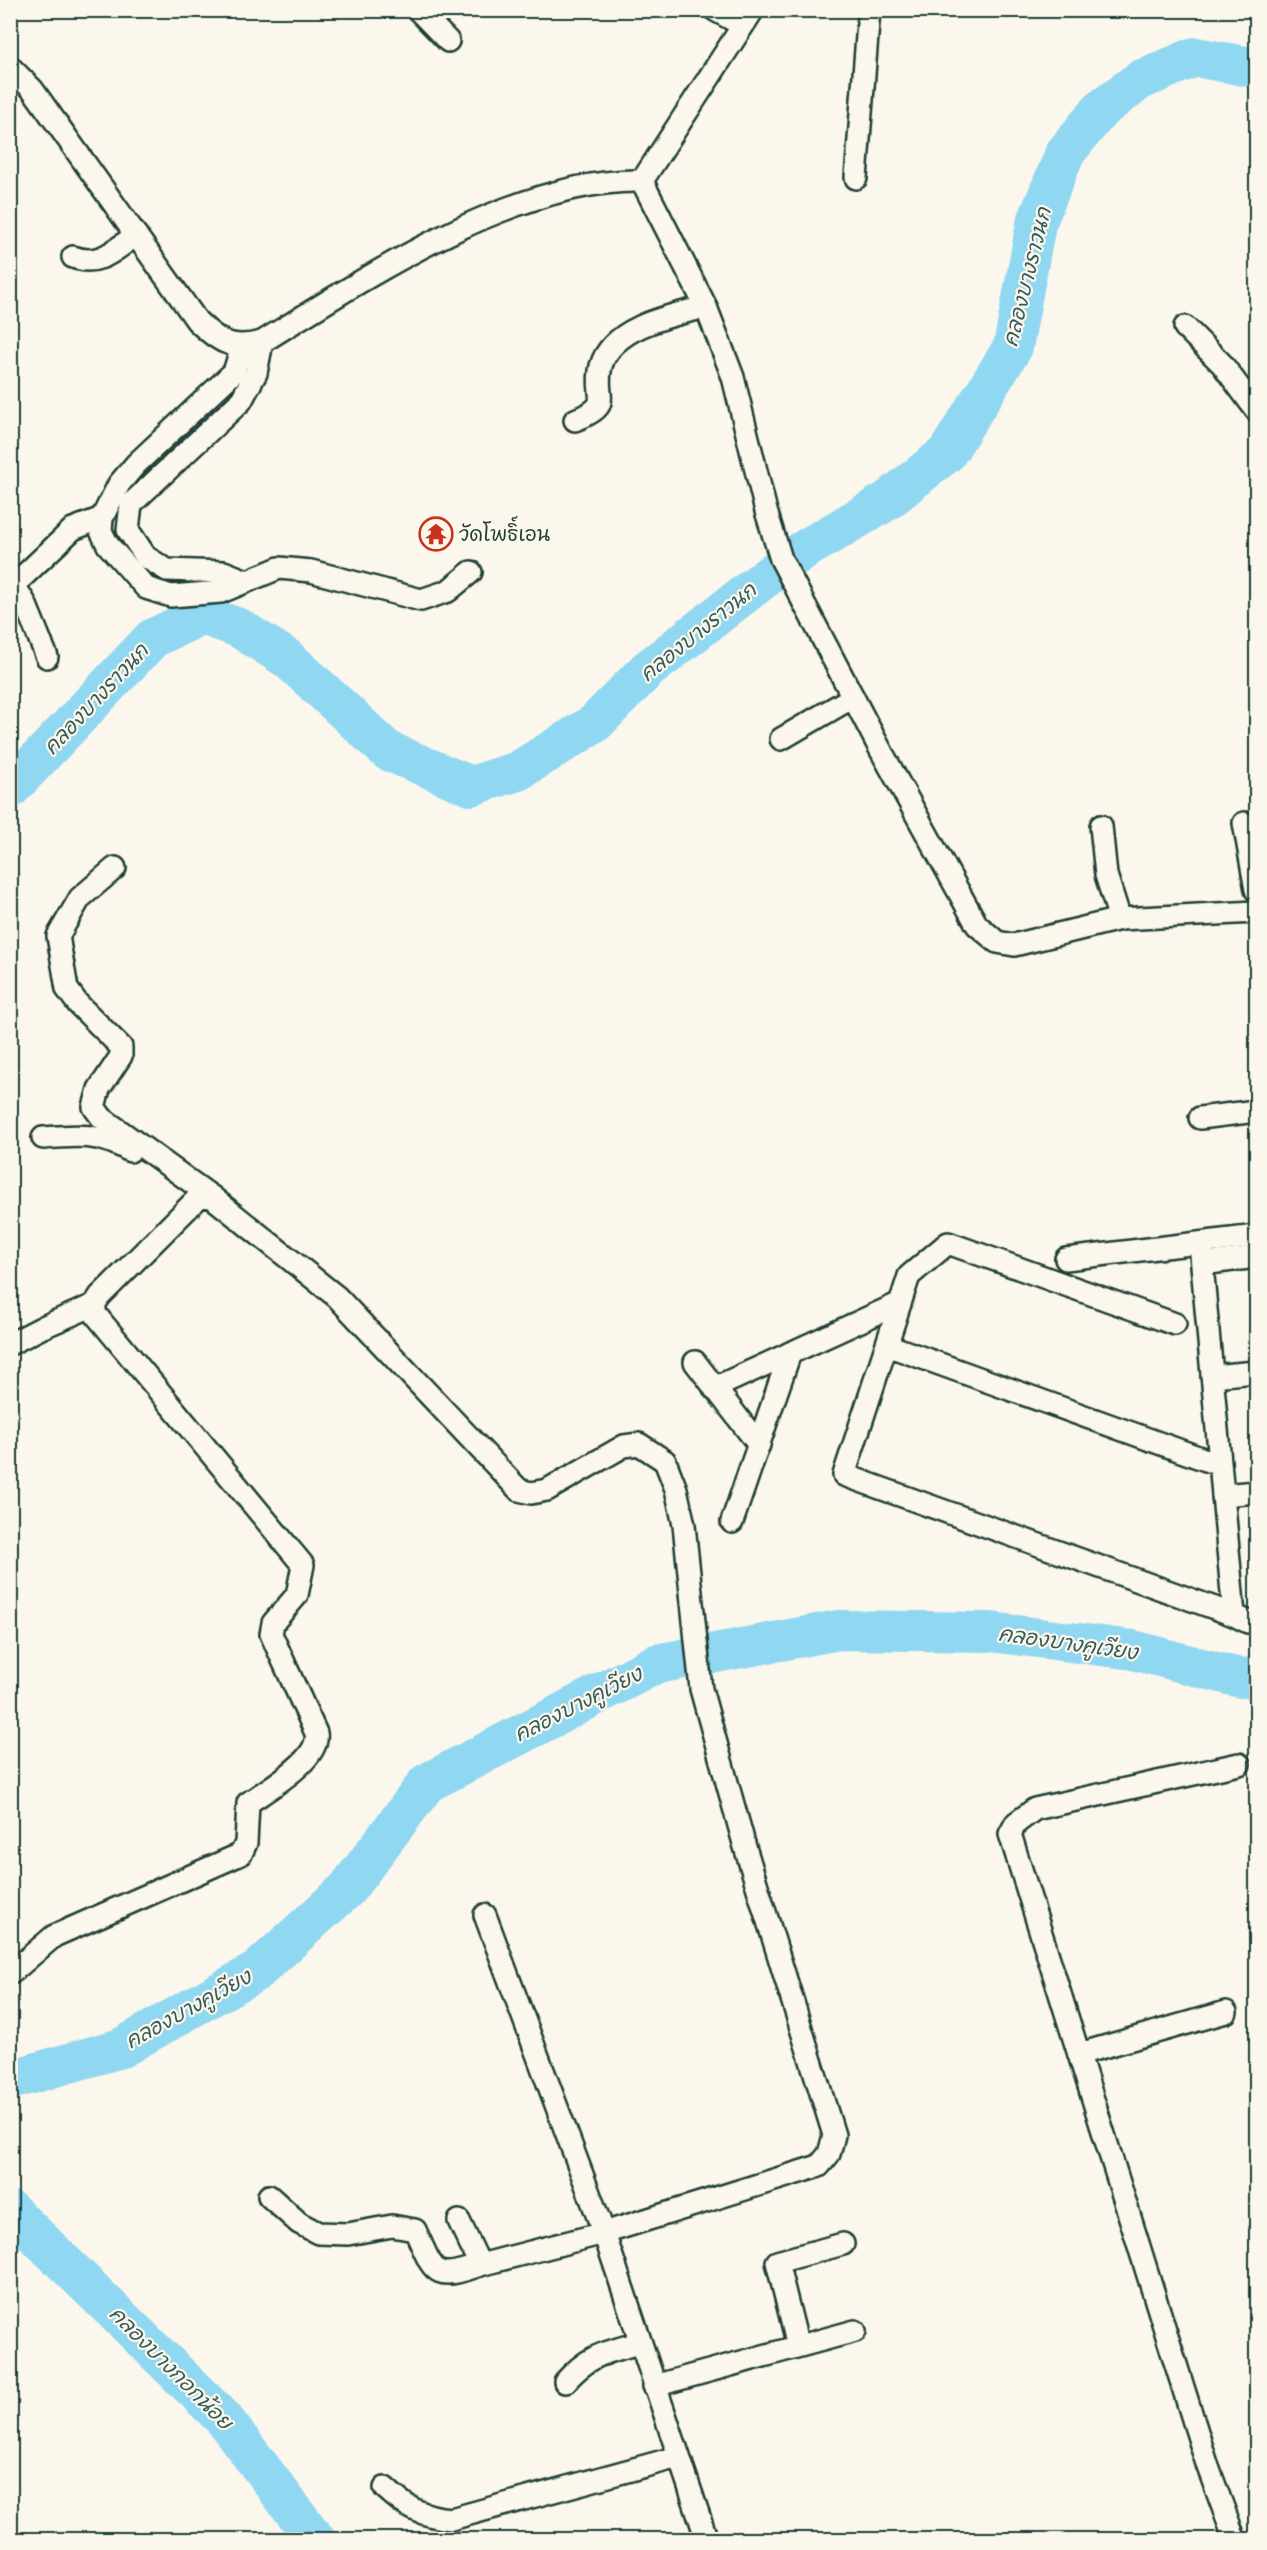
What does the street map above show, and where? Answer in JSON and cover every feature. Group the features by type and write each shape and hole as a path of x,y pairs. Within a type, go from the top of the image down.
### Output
{"street":[{"path":"418,10 448,41"},
{"path":"642,181 747,18 715,10"},
{"path":"856,178 869,10"},
{"path":"10,67 33,90 197,321 216,339 252,345"},
{"path":"471,572 448,591 421,600 310,571 279,568 221,592 171,596 146,588 108,545 101,531 102,518 119,484 136,464 234,372 252,345 381,270 494,214 539,196 616,180 642,181"},
{"path":"642,181 706,307 733,377 766,511 782,559 853,697 977,924 997,942 1014,945 1120,919 1257,912"},
{"path":"73,257 92,261 104,257 136,235"},
{"path":"574,420 594,412 600,405 601,365 624,335 662,317 706,307"},
{"path":"1185,327 1222,364 1257,410"},
{"path":"247,581 224,572 167,570 146,557 128,530 131,504 241,401 255,373 252,345"},
{"path":"47,657 25,603 12,587 73,529 102,518"},
{"path":"781,739 853,697"},
{"path":"1244,823 1257,890"},
{"path":"1101,826 1106,875 1120,919"},
{"path":"115,868 80,898 58,936 67,988 78,1004 122,1047 121,1056 99,1089 94,1107 102,1118 212,1197 337,1297 519,1490 531,1493 547,1490 624,1446 639,1444 666,1461 676,1489 684,1525 701,1689 749,1858 834,2135 829,2154 819,2166 604,2233 480,2265 451,2275 440,2273 432,2265 415,2230 392,2226 348,2234 318,2233 299,2223 269,2196"},
{"path":"1200,1118 1257,1111"},
{"path":"43,1138 91,1135 113,1141 145,1160 167,1165"},
{"path":"10,1344 94,1305 99,1296 189,1204 200,1196 212,1197"},
{"path":"1066,1259 1257,1236"},
{"path":"1200,1243 1234,1615"},
{"path":"1175,1324 948,1244 909,1276 844,1474 1248,1622 1257,1621"},
{"path":"1202,1264 1257,1257"},
{"path":"714,1388 900,1303"},
{"path":"10,1974 54,1936 241,1854 246,1843 248,1803 308,1759 318,1741 270,1634 273,1623 297,1595 303,1565 96,1315 94,1305"},
{"path":"887,1345 1220,1465"},
{"path":"732,1522 790,1353"},
{"path":"695,1362 759,1445"},
{"path":"1212,1376 1257,1372"},
{"path":"1223,1495 1257,1492"},
{"path":"1235,2540 1208,2467 1012,1848 1010,1834 1016,1823 1035,1809 1239,1764"},
{"path":"485,1916 604,2233 639,2343 707,2540"},
{"path":"1079,2054 1226,2012"},
{"path":"459,2222 480,2265"},
{"path":"798,2346 777,2262 843,2244"},
{"path":"654,2386 855,2331"},
{"path":"565,2382 581,2364 597,2355 639,2343"},
{"path":"385,2488 405,2507 429,2517 451,2519 678,2457"}],"waterway":[{"name":"คลองบางราวนก","path":"10,789 153,638 202,615 239,628 288,659 388,751 471,786 518,771 594,724 647,670 760,582 802,551 887,501 947,453 1013,347 1036,224 1065,153 1100,110 1140,80 1195,57 1256,68"},
{"name":"คลองบางคูเวียง","path":"10,2080 121,2048 257,1971 347,1889 427,1783 656,1664 839,1630 991,1632 1133,1650 1240,1678 1256,1677"},
{"name":"คลองบางกอกน้อย","path":"10,2210 223,2418 316,2540"}],"place":[{"name":"วัดโพธิ์เอน","path":"436,534"}]}
